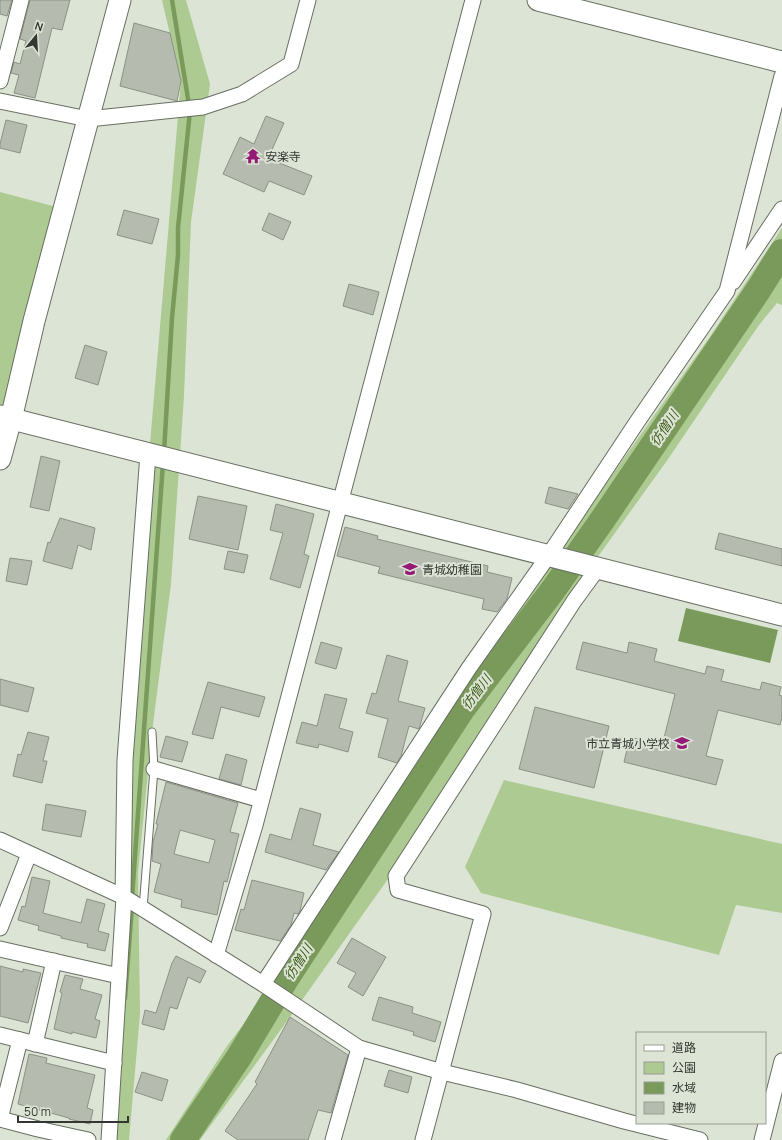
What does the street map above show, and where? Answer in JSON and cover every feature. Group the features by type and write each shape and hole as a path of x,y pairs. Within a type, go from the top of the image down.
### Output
{"street":[{"path":"0,81 21,0"},
{"path":"0,459 6,418 34,321 120,0"},
{"path":"0,101 88,119 203,107 242,94 292,64 308,0"},
{"path":"216,956 232,905 261,800 341,503 473,0"},
{"path":"538,0 782,62"},
{"path":"727,291 782,76"},
{"path":"263,984 469,668 549,556 637,422 782,210"},
{"path":"6,418 782,615"},
{"path":"109,1140 123,897 125,760 148,454"},
{"path":"423,1140 483,914 398,890 396,876 574,601 598,568"},
{"path":"154,770 261,800"},
{"path":"0,840 123,897 263,984 359,1048 442,1072 517,1090 624,1121 700,1140"},
{"path":"0,928 29,854"},
{"path":"0,949 119,976"},
{"path":"35,1044 54,961"},
{"path":"0,1035 114,1063"},
{"path":"20,1040 0,1119 36,1135 88,1140"},
{"path":"333,1140 359,1048"},
{"path":"762,1140 782,1061"}],"lane":[{"path":"142,909 154,770 152,732"}],"green space":[{"path":"162,0 186,0 210,84 191,222 184,396 171,584 152,732 138,873 140,1014 129,1140 103,1140 137,596 181,81"},
{"path":"0,192 64,209 11,419 0,416"},
{"path":"782,228 782,305 777,303 759,325 666,462 566,601 454,786 290,1017 200,1140 166,1140 227,1046 274,984 297,932 513,607 598,495 709,338"},
{"path":"504,780 782,844 782,913 736,905 719,955 481,893 465,867"}],"water":[{"path":"686,608 778,630 770,663 678,641"}],"building":[{"path":"0,0 12,0 7,16 0,14"},
{"path":"30,0 70,0 62,30 52,28 35,98 14,93 19,75 11,73 14,62 20,64 26,41 20,39"},
{"path":"134,23 170,33 181,81 177,101 120,86"},
{"name":"安楽寺","path":"266,116 284,123 270,154 279,158 277,162 312,176 304,195 269,181 264,192 223,174 240,137 254,144"},
{"path":"6,120 27,125 20,153 0,148"},
{"path":"124,210 159,219 152,244 117,235"},
{"path":"269,213 291,222 283,240 262,230"},
{"path":"349,284 379,292 373,315 343,306"},
{"path":"85,345 107,352 98,385 75,378"},
{"path":"41,456 60,461 49,511 30,507"},
{"path":"549,487 578,494 568,509 545,503"},
{"path":"198,496 247,506 238,550 189,539"},
{"path":"276,504 314,514 304,554 309,556 300,588 270,579 283,533 270,530"},
{"path":"60,518 95,528 91,550 78,545 72,569 43,561 48,542 50,543"},
{"path":"345,527 378,536 377,539 488,566 487,572 512,578 507,599 497,612 482,609 484,599 378,573 380,567 337,556"},
{"path":"719,533 782,549 782,566 715,549"},
{"path":"228,551 248,555 244,573 224,569"},
{"path":"10,558 32,561 27,585 6,581"},
{"path":"321,642 342,648 336,669 315,663"},
{"path":"583,642 627,653 629,642 657,649 654,661 705,674 707,666 724,670 721,681 760,690 762,682 781,687 779,695 782,696 782,718 780,725 718,710 706,756 723,760 716,785 624,762 630,737 662,746 675,694 576,669"},
{"path":"387,655 408,661 398,701 425,708 419,729 409,726 401,756 397,763 378,757 388,719 366,713 372,693 376,694"},
{"path":"0,679 34,688 28,712 0,705"},
{"path":"208,682 265,697 259,717 221,707 213,739 192,734"},
{"path":"325,694 347,699 339,728 353,732 348,752 319,744 318,748 296,743 302,722 317,726"},
{"path":"535,707 609,726 594,788 519,769"},
{"path":"28,732 49,737 43,761 47,761 42,783 13,776 18,754 21,755"},
{"path":"166,736 188,742 182,762 160,757"},
{"path":"226,754 247,760 241,785 219,779"},
{"path":"166,782 238,803 230,832 239,834 227,882 224,881 217,915 181,907 182,900 154,892 161,864 152,861 153,842 158,824 156,824","holes":["180,830 215,840 209,863 174,854"]},
{"path":"46,804 86,811 81,837 42,830"},
{"path":"300,808 321,814 313,845 339,852 326,870 265,852 270,834 291,840"},
{"path":"32,877 50,881 43,913 81,923 87,899 105,904 98,931 109,934 105,951 87,947 88,944 61,938 61,936 38,930 39,926 18,920 22,906 25,907"},
{"path":"252,880 304,893 300,911 298,914 294,913 291,925 280,941 235,930 241,909 244,910"},
{"path":"352,938 386,957 363,996 348,987 356,973 337,963"},
{"path":"176,956 206,971 200,983 188,977 177,1009 170,1007 164,1030 142,1024 145,1010 156,1013 172,963"},
{"path":"0,966 23,972 23,969 41,973 28,1023 0,1016"},
{"path":"65,975 83,979 80,989 102,995 95,1019 100,1021 96,1038 54,1029 62,993 60,992"},
{"path":"379,997 413,1007 412,1013 441,1022 435,1042 413,1035 414,1032 372,1020"},
{"path":"290,1017 348,1055 331,1113 318,1110 308,1140 238,1140 225,1131 257,1084 255,1082"},
{"path":"29,1054 47,1058 46,1063 95,1075 87,1108 93,1110 90,1124 18,1104"},
{"path":"389,1070 412,1077 408,1093 384,1086"},
{"path":"142,1072 168,1080 162,1101 135,1092"}],"waterway":[{"path":"164,452 172,318 178,255 178,228 190,111 172,0"},
{"name":"彷僧川","path":"183,1140 239,1057 286,979 463,708 553,590 603,519 759,289 782,252"},
{"path":"132,898 163,463"},
{"path":"125,998 132,906"}],"place":[{"name":"安楽寺","path":"253,156"},
{"name":"青城幼稚園","path":"410,569"},
{"name":"市立青城小学校","path":"682,743"}]}
